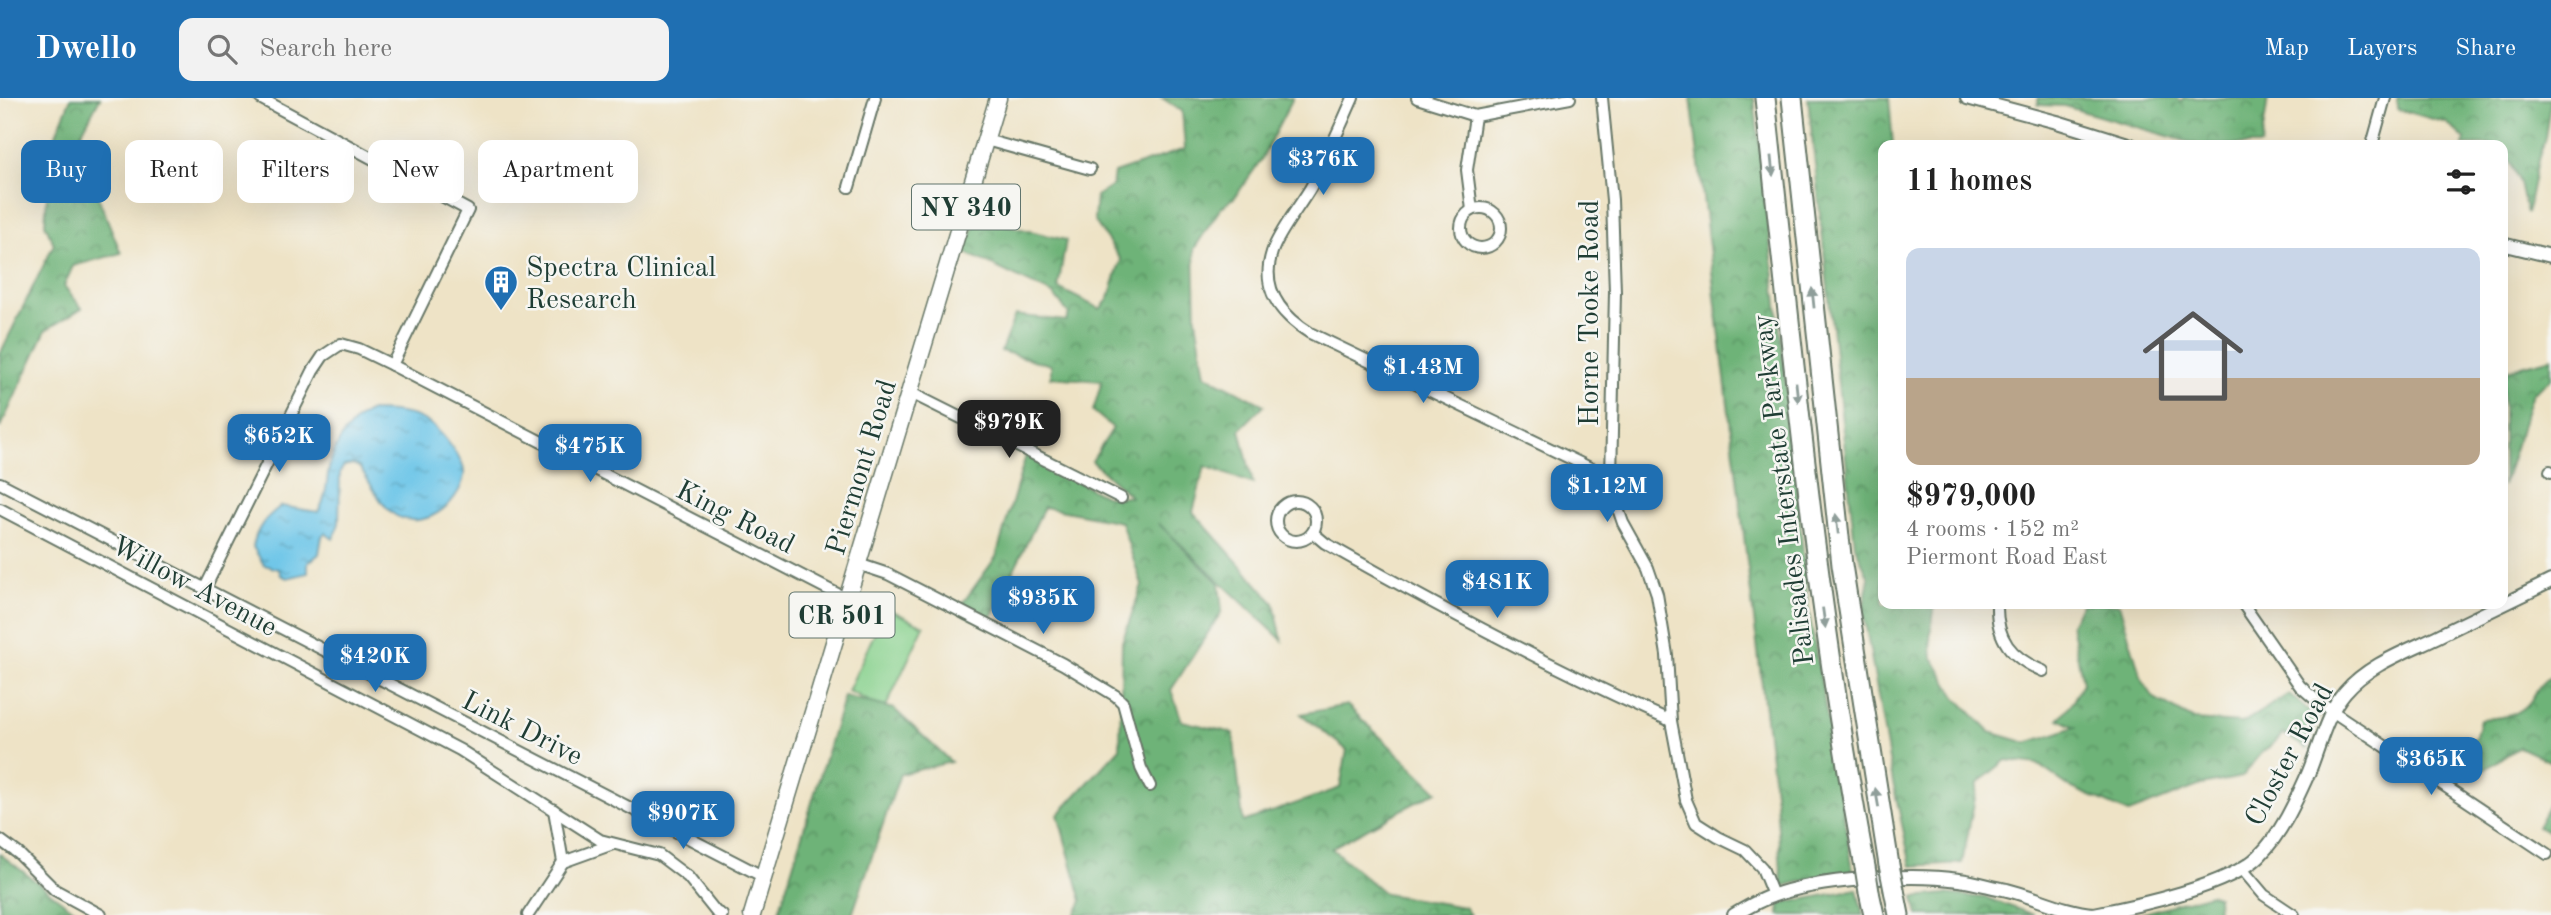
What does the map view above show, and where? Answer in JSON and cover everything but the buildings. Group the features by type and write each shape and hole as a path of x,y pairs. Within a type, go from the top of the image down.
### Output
{"highway":[{"name":"Palisades Interstate Parkway","path":"1765,98 1819,580 1841,732 1874,915"},
{"name":"Palisades Interstate Parkway","path":"1791,98 1842,565 1899,915"}],"main road":[{"name":"NY 340","path":"933,316 998,98"},
{"name":"Piermont Road","path":"752,915 933,316"}],"street":[{"path":"260,98 468,211 392,365"},
{"path":"849,187 875,98"},
{"path":"1353,98 1324,162 1272,251 1268,272 1272,292 1279,307 1290,320 1310,333 1611,478"},
{"path":"1417,98 1475,116 1570,98"},
{"name":"Horne Tooke Road","path":"1602,98 1612,200 1615,292 1611,478 1615,500 1623,523 1648,568 1657,594 1668,655 1671,721 1686,800 1696,823 1745,850 1762,867 1773,895"},
{"path":"1967,98 2057,122 2111,140"},
{"path":"2373,140 2385,98"},
{"path":"1472,210 1467,170 1475,116"},
{"path":"986,140 1090,169"},
{"path":"2508,245 2551,256"},
{"name":"King Road","path":"205,588 313,371 330,349 341,344 359,349 392,365 847,599"},
{"path":"911,394 1121,498"},
{"name":"Link Drive","path":"0,483 764,877"},
{"name":"Willow Avenue","path":"0,509 460,750 554,808 581,829 613,844 659,855 688,877 716,912 722,915"},
{"path":"1313,533 1459,619 1588,685 1671,721"},
{"path":"858,564 888,574 1063,664 1116,696 1123,703 1141,768 1150,786"},
{"name":"Closter Road","path":"2508,602 2551,581"},
{"path":"1997,609 1996,621 2013,654 2043,671"},
{"path":"2246,609 2300,686 2332,712 2547,855"},
{"name":"Closter Road","path":"1734,915 1773,895 1851,881 1942,878 1960,880 2023,894 2074,913 2094,914 2216,882 2242,869 2259,856 2292,808 2332,712 2343,693 2360,677 2380,664 2493,609"},
{"path":"554,808 563,862"},
{"path":"0,840 19,854 54,890 101,915"},
{"path":"528,915 563,862 613,844"},
{"path":"2242,869 2264,895 2294,915"}],"green space":[{"path":"71,98 100,98 78,140 54,140"},
{"path":"1162,98 1293,98 1261,160 1235,197 1220,209 1194,249 1196,319 1205,375 1264,405 1240,429 1253,484 1205,466 1193,512 1274,603 1282,640 1158,523 1219,583 1222,611 1171,690 1182,721 1233,733 1243,822 1340,788 1347,750 1301,714 1347,705 1437,791 1331,848 1385,894 1464,907 1470,915 1075,915 1082,901 1058,815 1120,748 1122,642 1142,585 1121,522 1044,507 987,626 957,611 996,557 1026,455 1105,496 1131,497 1092,461 1113,428 1093,411 1102,381 1051,377 1051,365 1001,351 1015,315 1066,321 1069,314 1053,294 964,252 978,218 1066,240 1058,288 1100,309 1108,300 1121,260 1094,220 1096,196 1112,186 1114,173 1185,149 1182,111"},
{"path":"1691,98 1754,98 1808,605 1853,870 1782,886 1776,801"},
{"path":"1808,98 1889,98 1893,140 1878,140 1878,609 1934,609 1930,637 1932,657 1956,697 1990,732 2027,743 2075,727 2059,719 2083,683 2071,624 2079,609 2121,609 2142,680 2154,698 2194,720 2242,723 2289,694 2318,718 2307,749 2284,734 2261,754 2242,777 2201,785 2129,813 2070,787 2037,764 2006,760 1978,783 1962,863 1911,866 1893,783 1863,610 1869,578 1855,546"},
{"path":"2038,98 2175,98 2181,102 2184,98 2268,98 2262,140 2182,140 2064,106 2038,105"},
{"path":"2397,98 2551,98 2527,214 2520,183 2508,157 2508,140 2465,140 2447,123 2397,109"},
{"path":"46,203 101,203 121,253 73,266 64,286 82,308 46,330 0,428 0,354 54,244 45,224"},
{"path":"2551,358 2551,379 2532,393 2508,470 2508,370"},
{"path":"886,608 924,626 885,709 848,691"},
{"path":"2551,677 2551,762 2519,747 2475,776 2450,770 2476,736 2480,719 2504,717 2520,711 2529,703 2542,683"},
{"path":"844,696 894,709 951,762 900,774 852,915 778,915"},
{"path":"2551,801 2551,833 2537,827"},
{"path":"0,854 67,905 85,915 0,915"},
{"path":"1857,889 1863,915 1779,915 1780,904"},
{"path":"1945,894 1987,898 2034,915 1918,915 1914,897"},
{"path":"2210,894 2217,897 2218,915 2137,915"}],"water":[{"path":"371,411 409,414 438,430 464,468 461,486 455,496 448,505 428,518 406,519 395,515 384,505 359,467 353,464 344,466 340,472 339,523 333,539 325,533 322,536 319,554 308,563 308,573 287,578 281,575 279,569 264,565 253,547 263,524 281,506 318,512 324,500 330,463 336,447 351,425"}],"place":[{"name":"Spectra Clinical Research","path":"501,312"}]}
